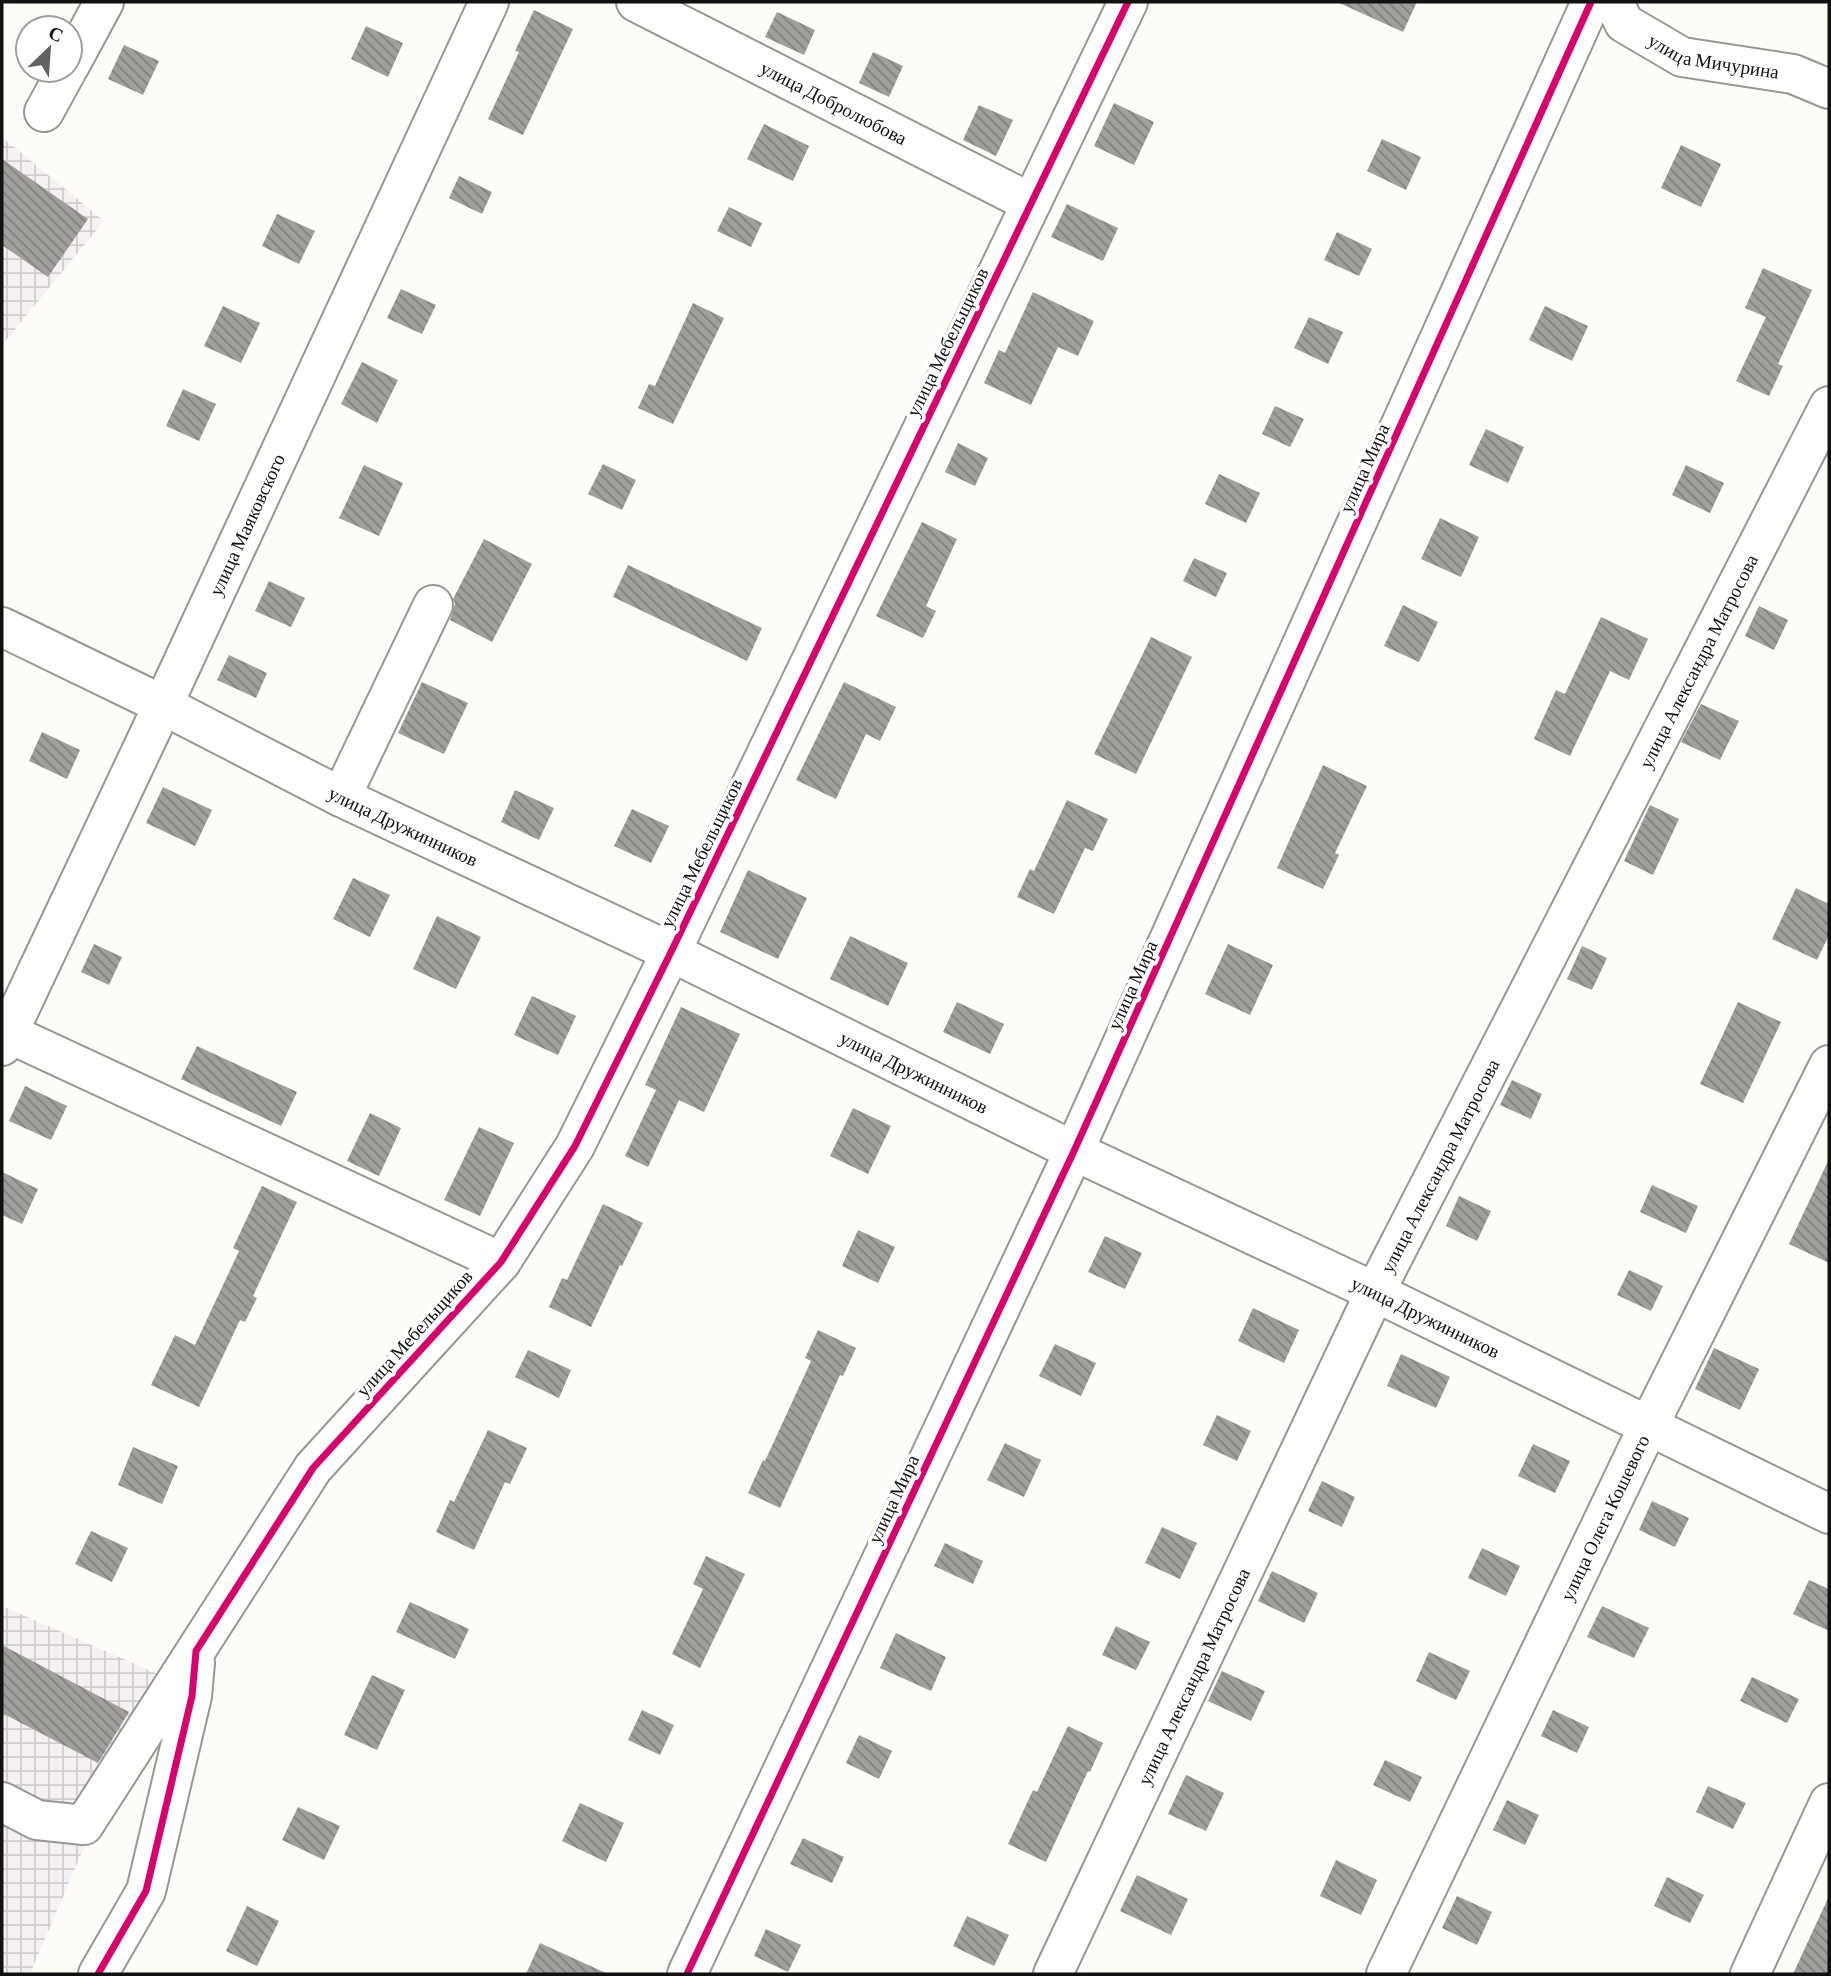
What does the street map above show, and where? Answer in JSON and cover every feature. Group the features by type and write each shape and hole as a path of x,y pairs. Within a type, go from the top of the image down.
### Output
{"street":[{"path":"84,39 104,2"},
{"name":"улица Маяковского","path":"5,1039 489,2"},
{"name":"улица Добролюбова","path":"636,2 1031,203"},
{"name":"улица Мебельщиков","path":"2,1802 37,1820 84,1825 313,1468 500,1262 575,1146 1128,2"},
{"name":"улица Мира","path":"687,1974 1074,1151 1591,2"},
{"name":"улица Мичурина","path":"1614,2 1624,23 1682,57 1793,74 1829,89"},
{"path":"44,112 59,84"},
{"name":"улица Александра Матросова","path":"1053,1974 1375,1292 1829,406"},
{"path":"341,797 433,605"},
{"name":"улица Дружинников","path":"2,627 163,705 341,797 671,952 1074,1151 1375,1292 1829,1514"},
{"path":"5,1039 500,1262"},
{"name":"улица Олега Кошевого","path":"1386,1974 1649,1425 1829,1065"},
{"path":"98,1974 146,1891 191,1696 196,1651"},
{"path":"1750,1974 1829,1803"}],"shaded area":[{"path":"2,137 104,221 2,345"},
{"path":"2,1606 158,1674 30,1974 2,1974"}],"building":[{"path":"1337,2 1417,2 1403,32"},
{"path":"534,10 573,29 523,135 488,119 519,52 515,51"},
{"path":"777,12 815,30 804,55 765,37"},
{"path":"366,26 403,43 388,77 351,59"},
{"path":"124,45 159,61 143,95 108,79"},
{"path":"873,52 903,66 889,97 859,83"},
{"path":"1114,103 1154,122 1134,165 1094,146"},
{"path":"979,105 1013,120 996,156 963,140"},
{"path":"764,124 809,146 793,181 747,159"},
{"path":"1382,139 1421,157 1406,190 1367,171"},
{"path":"1681,145 1721,164 1701,207 1661,188"},
{"path":"2,159 88,219 48,277 2,245"},
{"path":"459,176 492,192 482,214 449,198"},
{"path":"1067,204 1118,228 1103,261 1051,237"},
{"path":"729,207 762,223 751,247 717,231"},
{"path":"277,214 315,231 299,264 262,246"},
{"path":"1337,232 1372,249 1359,276 1324,260"},
{"path":"1763,268 1812,290 1778,364 1783,366 1769,396 1736,381 1766,317 1745,308"},
{"path":"401,289 436,305 422,334 387,318"},
{"path":"1033,292 1094,321 1078,356 1058,347 1031,405 984,383 999,350 1005,353"},
{"path":"693,303 724,318 673,424 638,408 649,384 655,386"},
{"path":"223,306 260,323 241,363 204,346"},
{"path":"1545,306 1588,326 1572,361 1529,340"},
{"path":"1309,317 1343,332 1328,364 1294,348"},
{"path":"362,362 398,380 377,423 341,404"},
{"path":"183,389 216,404 199,441 166,426"},
{"path":"1275,406 1304,419 1290,447 1262,434"},
{"path":"1486,429 1524,447 1508,483 1469,465"},
{"path":"958,443 988,458 975,486 945,472"},
{"path":"603,464 636,480 622,510 588,494"},
{"path":"364,465 403,483 379,536 339,518"},
{"path":"1686,465 1724,483 1710,513 1672,495"},
{"path":"1219,474 1260,493 1246,523 1205,504"},
{"path":"1440,518 1479,537 1461,577 1421,559"},
{"path":"922,522 957,539 926,606 936,611 923,638 876,616"},
{"path":"484,539 532,564 492,642 450,620 455,604 453,599"},
{"path":"1194,558 1227,573 1216,597 1183,581"},
{"path":"628,565 762,628 747,661 613,597"},
{"path":"269,581 305,598 291,627 255,611"},
{"path":"1403,605 1438,622 1419,662 1384,646"},
{"path":"1759,606 1788,620 1774,650 1745,636"},
{"path":"1601,617 1648,639 1629,680 1610,671 1570,756 1534,739 1556,690 1565,694"},
{"path":"1151,637 1192,657 1136,774 1094,754"},
{"path":"229,655 267,673 256,698 217,680"},
{"path":"422,682 468,703 444,754 398,733"},
{"path":"844,682 896,707 880,741 866,734 836,799 796,780"},
{"path":"1701,704 1739,721 1720,760 1681,742"},
{"path":"42,732 80,750 67,779 29,761"},
{"path":"1323,765 1367,786 1335,853 1339,855 1323,889 1277,868"},
{"path":"163,787 212,810 195,846 146,823"},
{"path":"515,790 554,808 539,840 501,822"},
{"path":"1067,800 1108,819 1093,851 1085,848 1054,914 1017,897 1030,869 1034,871"},
{"path":"1650,805 1679,819 1653,875 1624,861"},
{"path":"632,809 669,826 651,863 614,846"},
{"path":"748,870 807,898 778,959 720,932"},
{"path":"353,878 390,895 370,937 333,919"},
{"path":"1796,888 1829,904 1829,935 1817,960 1772,939"},
{"path":"437,916 481,937 456,989 413,969"},
{"path":"850,936 908,963 888,1006 830,979"},
{"path":"94,944 122,957 109,985 81,972"},
{"path":"1228,944 1273,965 1250,1015 1205,994"},
{"path":"1582,946 1607,958 1592,990 1567,979"},
{"path":"532,996 576,1016 558,1055 514,1035"},
{"path":"957,1002 1004,1024 990,1054 943,1032"},
{"path":"1738,1002 1781,1022 1743,1103 1700,1084"},
{"path":"681,1007 740,1034 704,1112 679,1100 648,1167 625,1156 656,1090 645,1085"},
{"path":"197,1046 297,1092 281,1126 181,1079"},
{"path":"1512,1080 1542,1094 1531,1119 1500,1105"},
{"path":"25,1086 67,1106 51,1140 9,1121"},
{"path":"853,1108 891,1126 868,1174 830,1156"},
{"path":"370,1113 401,1128 379,1176 347,1161"},
{"path":"479,1127 514,1143 480,1216 444,1200"},
{"path":"1829,1159 1829,1263 1789,1244"},
{"path":"2,1172 38,1189 22,1224 2,1215"},
{"path":"1652,1185 1698,1206 1686,1233 1640,1212"},
{"path":"262,1186 297,1202 253,1296 257,1298 245,1322 240,1320 199,1407 151,1385 175,1335 195,1345 239,1251 233,1248"},
{"path":"1459,1196 1491,1211 1477,1241 1446,1226"},
{"path":"603,1204 643,1223 591,1327 549,1307 562,1278 567,1280"},
{"path":"858,1230 895,1247 878,1283 842,1266"},
{"path":"1105,1236 1142,1253 1125,1289 1088,1272"},
{"path":"1629,1270 1663,1286 1651,1311 1617,1295"},
{"path":"1253,1308 1299,1330 1284,1363 1238,1341"},
{"path":"818,1330 856,1348 843,1376 840,1375 780,1508 748,1493 811,1361 805,1358"},
{"path":"1055,1344 1096,1363 1081,1396 1039,1376"},
{"path":"1714,1348 1759,1369 1740,1410 1695,1389"},
{"path":"528,1350 571,1370 559,1398 515,1377"},
{"path":"1401,1354 1450,1377 1436,1408 1387,1386"},
{"path":"1217,1415 1251,1431 1237,1461 1203,1445"},
{"path":"488,1430 527,1448 510,1484 505,1482 474,1550 436,1532 450,1500 454,1502"},
{"path":"1005,1443 1041,1460 1024,1497 987,1480"},
{"path":"1533,1444 1570,1461 1555,1493 1518,1476"},
{"path":"133,1447 178,1466 162,1504 118,1485"},
{"path":"1322,1481 1355,1497 1342,1527 1308,1511"},
{"path":"1652,1501 1689,1518 1675,1547 1639,1530"},
{"path":"1162,1527 1197,1543 1180,1579 1145,1563"},
{"path":"91,1531 128,1548 112,1582 75,1564"},
{"path":"945,1543 983,1561 973,1584 934,1566"},
{"path":"1482,1548 1520,1566 1506,1596 1468,1578"},
{"path":"706,1556 745,1574 700,1668 672,1654 703,1589 693,1584"},
{"path":"1272,1571 1318,1593 1304,1623 1258,1601"},
{"path":"1809,1580 1829,1589 1829,1631 1793,1614"},
{"path":"410,1602 469,1629 455,1659 396,1632"},
{"path":"1602,1606 1649,1628 1634,1658 1587,1637"},
{"path":"1116,1626 1150,1642 1136,1670 1102,1655"},
{"path":"896,1633 946,1657 931,1691 880,1668"},
{"path":"2,1645 129,1712 98,1763 2,1713"},
{"path":"1429,1652 1470,1671 1456,1700 1416,1681"},
{"path":"1222,1671 1265,1691 1251,1721 1208,1701"},
{"path":"372,1675 405,1690 377,1750 344,1735"},
{"path":"1752,1677 1799,1699 1787,1723 1740,1701"},
{"path":"642,1710 674,1725 660,1755 628,1740"},
{"path":"1553,1710 1589,1727 1577,1753 1541,1736"},
{"path":"1068,1726 1103,1743 1046,1862 1008,1844 1033,1790 1037,1792"},
{"path":"859,1735 892,1751 879,1779 846,1763"},
{"path":"1385,1760 1422,1777 1410,1802 1373,1785"},
{"path":"1186,1775 1224,1793 1206,1831 1168,1814"},
{"path":"1708,1786 1746,1803 1733,1829 1696,1812"},
{"path":"1507,1800 1539,1815 1525,1845 1493,1830"},
{"path":"580,1803 624,1823 606,1862 562,1841"},
{"path":"298,1807 340,1826 324,1860 282,1840"},
{"path":"803,1838 844,1857 832,1883 790,1864"},
{"path":"1336,1860 1377,1880 1361,1915 1320,1896"},
{"path":"1137,1875 1188,1899 1171,1935 1120,1911"},
{"path":"1667,1877 1704,1895 1690,1923 1654,1906"},
{"path":"1457,1896 1492,1912 1477,1945 1442,1928"},
{"path":"1829,1896 1829,1974 1793,1974"},
{"path":"247,1906 279,1921 257,1966 226,1951"},
{"path":"967,1916 1009,1935 994,1966 953,1946"},
{"path":"766,1929 801,1945 788,1972 754,1956"},
{"path":"540,1943 608,1974 526,1974"}],"cycle path":[{"path":"98,1974 146,1891 192,1696 196,1651 313,1468 501,1262 575,1146 1128,2"},
{"path":"687,1974 1074,1151 1591,2"}]}
